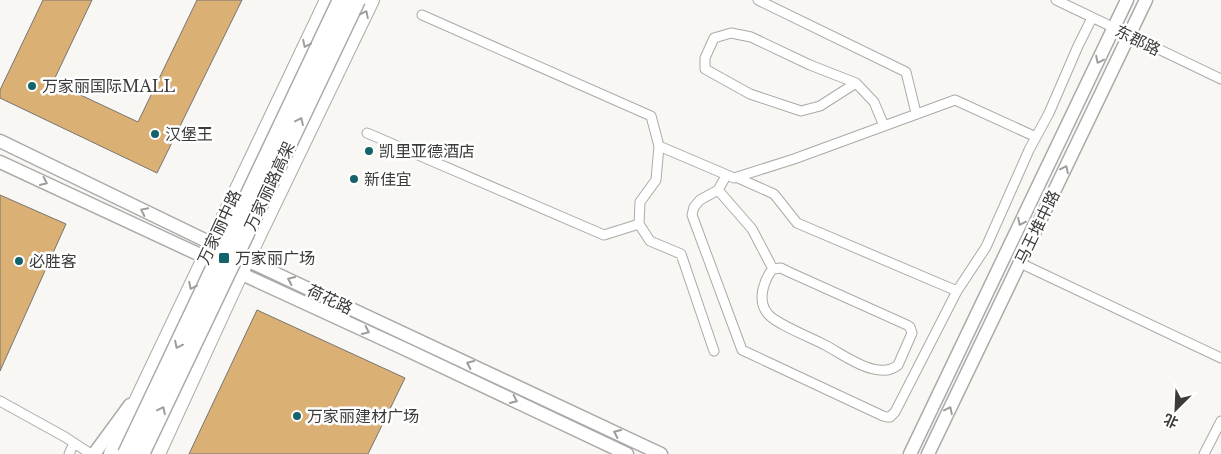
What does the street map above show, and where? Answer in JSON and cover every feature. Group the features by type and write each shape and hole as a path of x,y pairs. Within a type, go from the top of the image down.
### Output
{"highway":[{"name":"万家丽路高架","path":"126,454 341,0"},
{"name":"万家丽路高架","path":"141,454 357,0"}],"main road":[{"name":"万家丽中路","path":"111,454 327,0"},
{"path":"158,454 240,274 372,0"},
{"name":"马王堆中路","path":"910,454 1127,0"},
{"name":"马王堆中路","path":"928,454 1146,0"},
{"name":"荷花路","path":"0,141 211,243 661,454"},
{"name":"荷花路","path":"0,162 408,350 627,454"},
{"path":"93,454 142,389"}],"street":[{"path":"758,0 906,72 916,114"},
{"name":"东郡路","path":"1056,0 1221,79"},
{"path":"422,15 651,116 659,146 656,180 640,202 639,224 650,242 681,254 714,350"},
{"path":"726,176 718,190 700,200 694,207 692,215 742,350 884,416 890,417 907,391 956,291 986,247 1092,18"},
{"path":"856,83 820,106 801,111 750,94 705,70 705,58 714,38 731,33 751,37 856,83 874,102 884,126"},
{"path":"738,178 794,160 954,100 1036,137"},
{"path":"367,132 604,235 639,224"},
{"path":"659,146 726,176 738,178 774,194 796,223 956,291"},
{"path":"718,190 752,230 773,269"},
{"path":"1020,262 1221,358"},
{"path":"781,268 907,325 912,334 898,365 888,370 871,369 769,316 764,309 762,296 766,278 773,269 781,268"},
{"path":"0,401 93,454"},
{"path":"1204,454 1221,420"},
{"path":"70,454 74,443"}],"building":[{"name":"万家丽国际MALL","path":"43,0 92,0 53,82 138,122 197,0 242,0 157,173 0,98 0,90"},
{"path":"0,195 66,224 0,371"},
{"name":"万家丽建材广场","path":"257,310 405,378 368,454 189,454"}],"place":[{"name":"万家丽国际MALL","path":"32,86"},
{"name":"汉堡王","path":"155,134"},
{"name":"凯里亚德酒店","path":"369,151"},
{"name":"新佳宜","path":"354,179"},
{"name":"万家丽广场","path":"224,258"},
{"name":"必胜客","path":"19,261"},
{"name":"万家丽建材广场","path":"297,416"}]}
